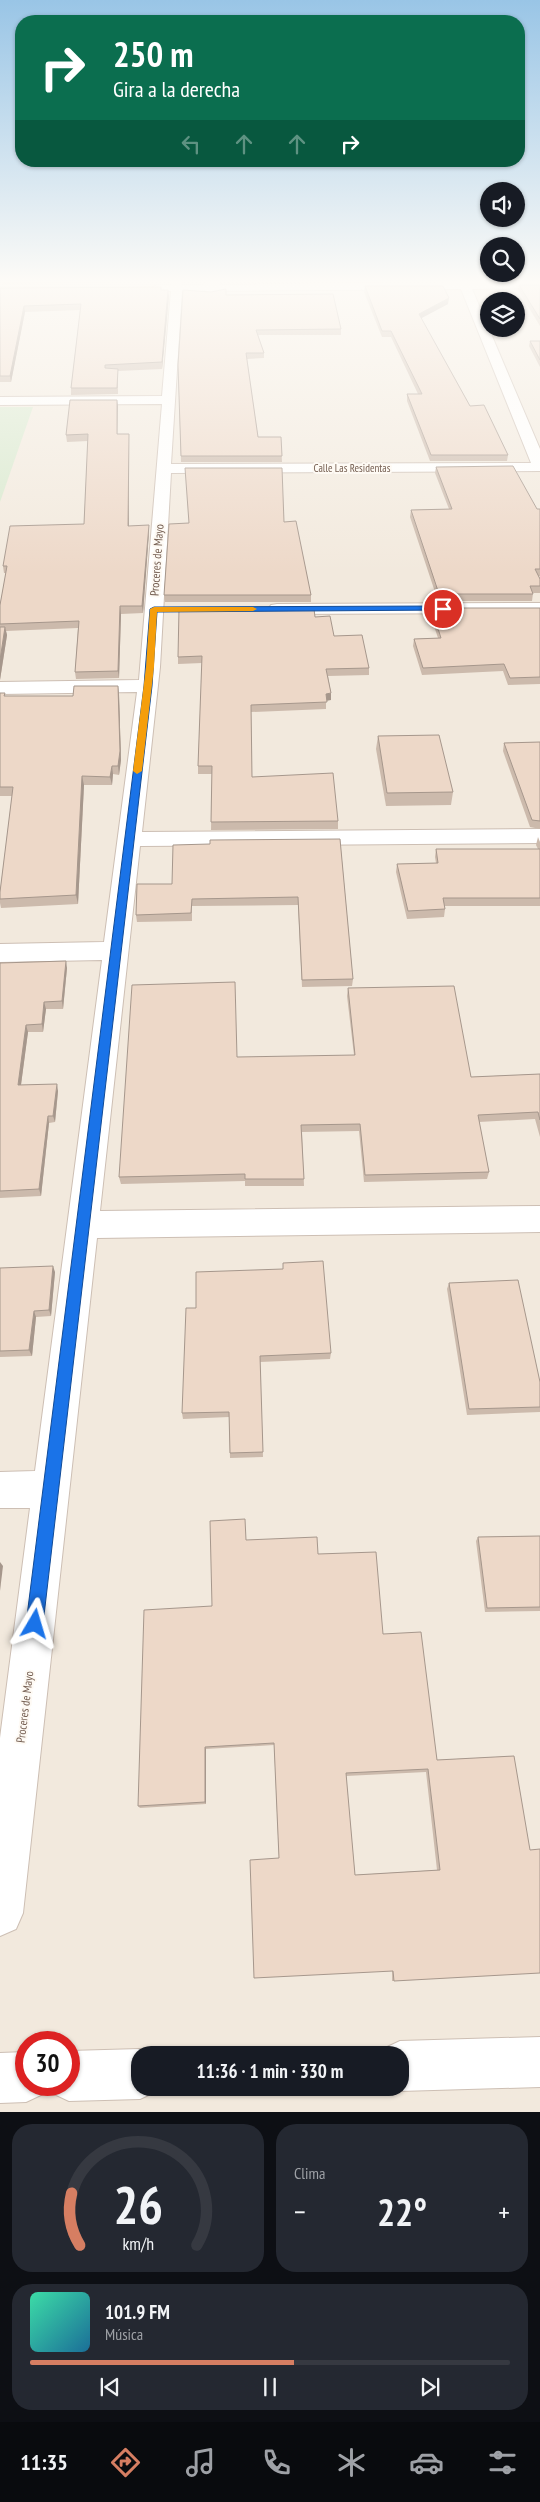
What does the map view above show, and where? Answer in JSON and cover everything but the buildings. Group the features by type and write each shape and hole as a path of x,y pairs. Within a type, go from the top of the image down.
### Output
{"street":[{"name":"Proceres de Mayo","path":"0,1913 148,686 163,609 163,468 170,378"},
{"path":"503,378 540,466"},
{"path":"0,402 168,400"},
{"name":"Calle Las Residentas","path":"163,468 540,466"},
{"path":"262,609 540,608"},
{"path":"0,688 148,686"},
{"path":"129,839 540,836"},
{"path":"0,954 116,951"},
{"path":"83,1225 540,1219"},
{"path":"0,1490 51,1489"},
{"path":"409,2066 540,2062"},
{"path":"80,2076 131,2074"},
{"path":"0,2078 15,2077"}],"shaded area":[{"path":"0,378 540,378 540,2112 0,2112"}],"green space":[{"path":"0,407 33,407 0,502"}],"slow traffic":[{"path":"137,771 150,667 154,609 253,609"}],"route":[{"path":"35,1624 148,686 154,609 443,609"}]}
